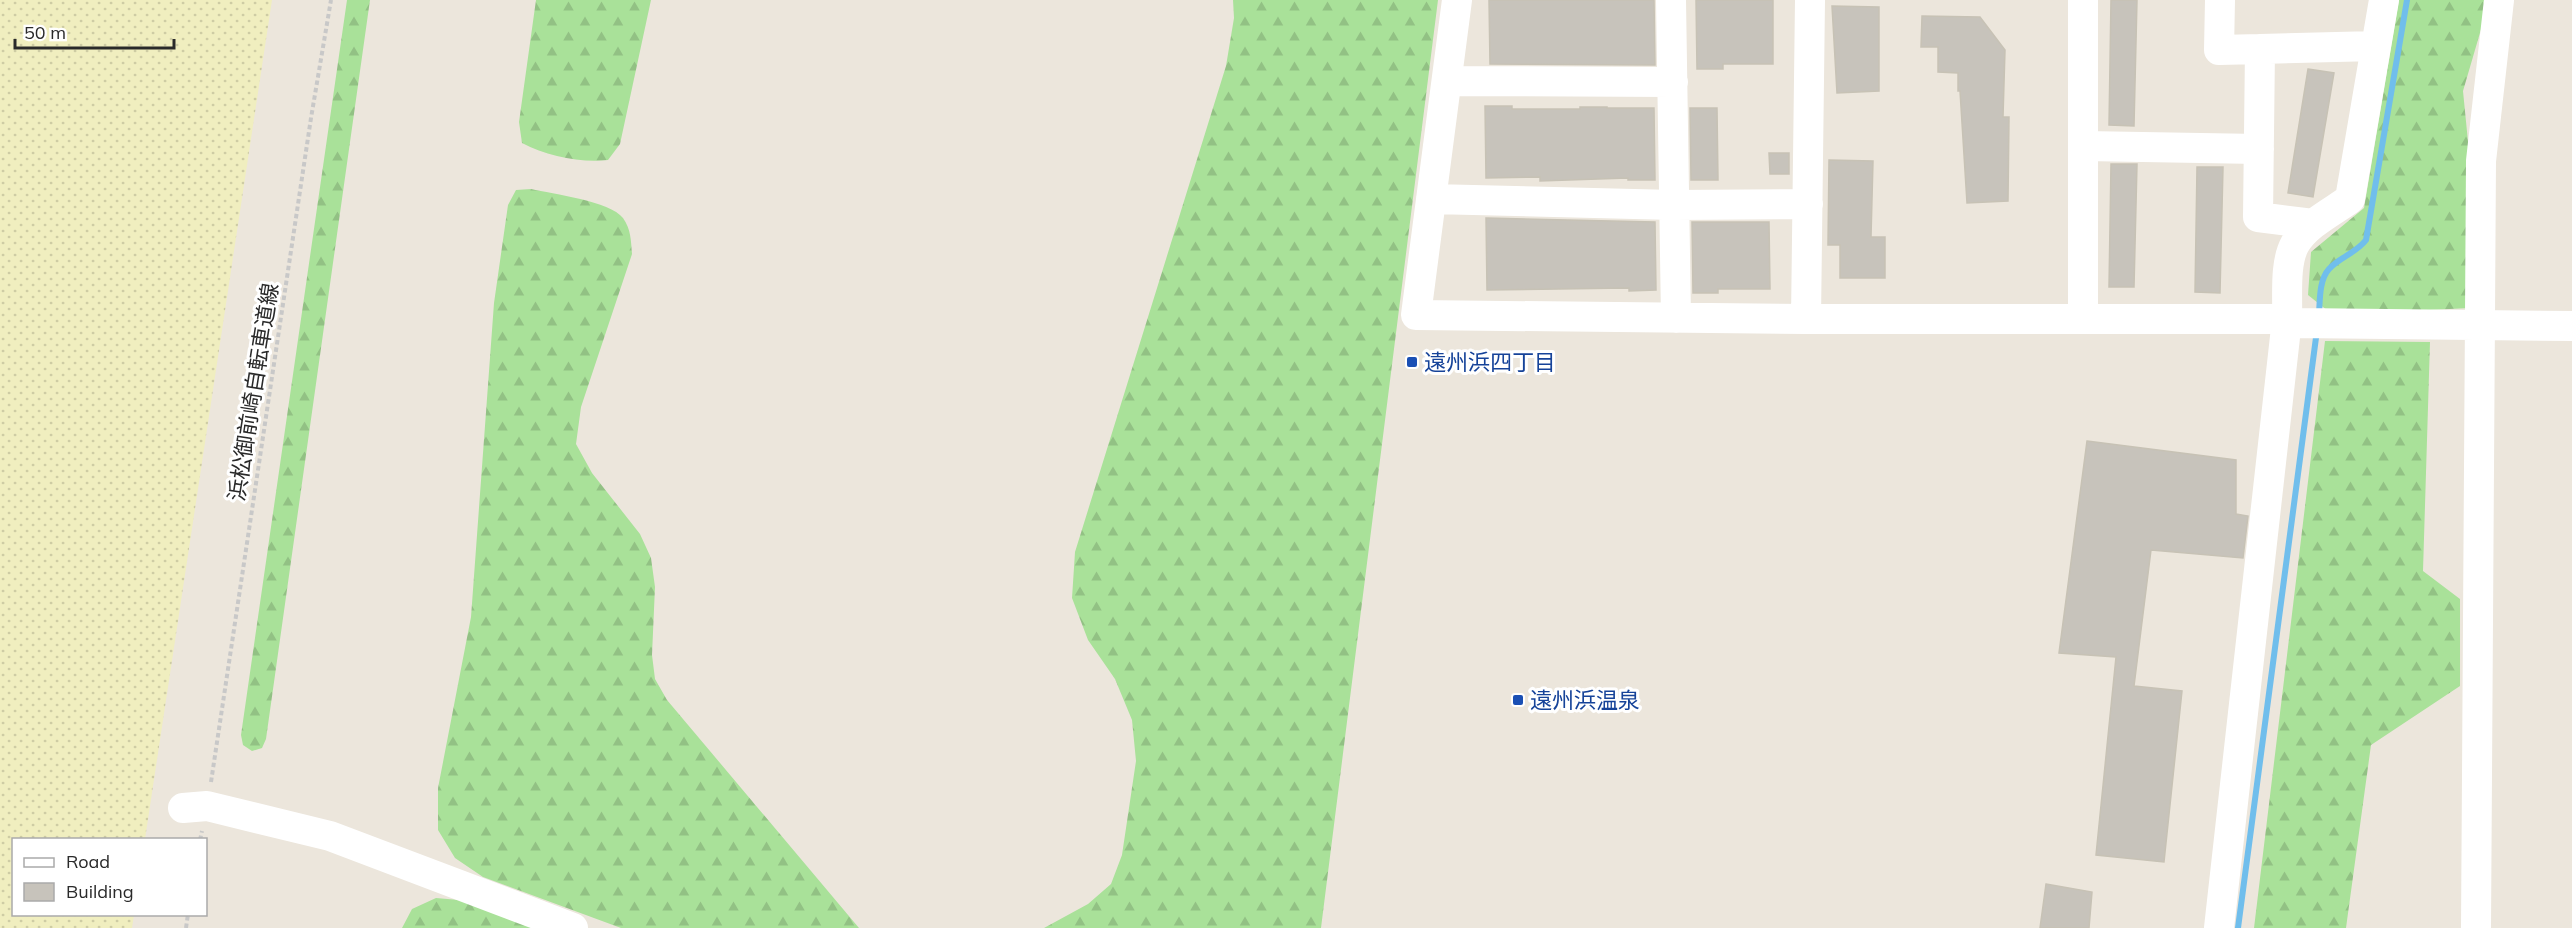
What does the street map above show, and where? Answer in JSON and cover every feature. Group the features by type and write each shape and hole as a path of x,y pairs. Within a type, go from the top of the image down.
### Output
{"street":[{"path":"1458,0 1416,315 1806,319 2287,319 2298,323 2572,326"},
{"path":"1671,0 1676,318"},
{"path":"1806,319 1810,0"},
{"path":"2083,0 2083,318"},
{"path":"2220,0 2218,50 2376,46"},
{"path":"2219,928 2287,319 2289,267 2295,244 2313,224 2350,199 2384,0"},
{"path":"2476,928 2481,161 2499,0"},
{"path":"2260,49 2258,217 2313,224"},
{"path":"1447,81 1673,82"},
{"path":"2084,146 2259,149"},
{"path":"1431,199 1674,205 1808,204"},
{"path":"183,808 207,807 330,836 573,928"}],"path":[{"name":"浜松御前崎自転車道線","path":"210,790 309,130 331,0"}],"green space":[{"path":"347,0 370,0 266,739 262,748 252,751 243,745 241,735"},
{"path":"536,0 651,0 620,144 608,160 564,158 522,143 519,122"},
{"path":"1233,0 1438,0 1321,928 1044,928 1088,904 1111,884 1122,855 1136,761 1132,720 1115,679 1088,640 1072,598 1075,552 1226,66 1234,18"},
{"path":"2399,0 2485,0 2482,26 2463,91 2470,162 2469,308 2333,315 2308,295 2311,252 2364,208"},
{"path":"531,189 606,207 623,218 629,231 632,254 581,407 576,444 592,473 640,534 651,558 655,587 652,655 655,679 667,700 859,928 621,928 483,877 455,858 438,830 438,788 471,617 494,303 508,205 516,190"},
{"path":"2325,341 2430,342 2423,571 2460,599 2460,686 2371,745 2346,928 2254,928"},
{"path":"436,898 459,900 539,928 402,928 412,909"}],"sand":[{"path":"0,0 272,0 145,838 12,838 12,916 134,916 132,928 0,928"}],"building":[{"path":"1489,0 1654,0 1655,65 1490,64"},
{"path":"1696,0 1773,0 1773,64 1723,64 1723,69 1697,69"},
{"path":"2111,0 2137,0 2134,126 2109,125"},
{"path":"1832,6 1879,7 1879,91 1837,93"},
{"path":"1922,16 1980,17 2005,50 2003,117 2009,117 2008,201 1967,203 1958,73 1938,72 1938,47 1921,47"},
{"path":"2308,69 2334,73 2313,197 2288,193"},
{"path":"1485,106 1512,106 1512,109 1654,108 1655,180 1628,180 1628,178 1540,181 1540,177 1486,178"},
{"path":"1690,108 1717,108 1718,180 1691,180"},
{"path":"1769,153 1789,153 1789,174 1770,174"},
{"path":"1829,160 1873,161 1871,237 1885,237 1885,278 1840,278 1840,245 1828,245"},
{"path":"2111,164 2137,164 2134,287 2109,287"},
{"path":"2197,167 2223,167 2220,293 2195,292"},
{"path":"1486,218 1655,222 1656,290 1629,291 1629,288 1487,290"},
{"path":"1692,222 1769,222 1770,289 1718,289 1718,293 1693,293"},
{"path":"2087,441 2236,460 2236,514 2248,516 2243,558 2151,550 2134,686 2182,691 2164,862 2096,855 2116,657 2059,653"},
{"path":"2046,884 2092,892 2089,928 2040,928"}],"waterway":[{"path":"2319,314 2323,279 2329,269 2366,240 2407,0"},
{"path":"2238,928 2317,330"}],"place":[{"name":"遠州浜四丁目","path":"1412,362"},
{"name":"遠州浜温泉","path":"1518,700"}]}
